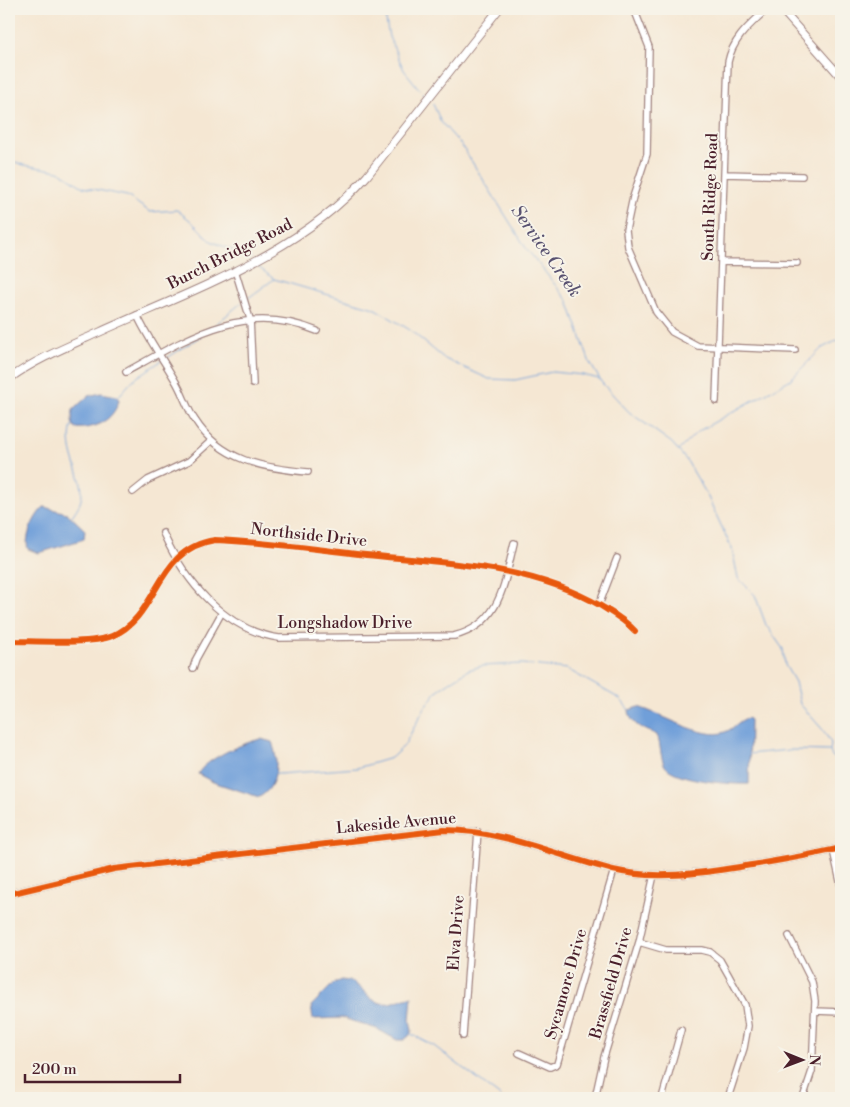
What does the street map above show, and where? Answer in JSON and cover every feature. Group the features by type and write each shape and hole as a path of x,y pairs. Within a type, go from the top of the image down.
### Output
{"street":[{"name":"Burch Bridge Road","path":"9,379 40,360 235,270 297,238 345,200 367,176 499,9"},
{"path":"634,9 648,47 650,61 647,154 628,214 626,230 628,247 656,312 668,328 693,345 718,349 795,350"},
{"name":"South Ridge Road","path":"716,401 730,54 740,34 768,9"},
{"path":"781,9 841,76"},
{"path":"725,174 802,176"},
{"path":"722,262 797,263"},
{"path":"235,270 250,319 253,384"},
{"path":"137,315 158,355 176,382 194,418 211,441 232,456 250,464 308,472"},
{"path":"126,372 224,324 250,319 283,320 317,331"},
{"path":"133,492 148,480 189,460 211,441"},
{"name":"Longshadow Drive","path":"162,533 176,559 221,614 264,636 279,638 454,636 470,632 482,624 496,606 514,543"},
{"name":"Northside Drive","path":"9,641 89,640 111,636 128,626 138,616 158,581 176,559 191,547 215,540 262,543 507,572 554,583 579,593 626,620 635,631"},
{"path":"599,605 617,558"},
{"path":"193,668 221,614"},
{"name":"Lakeside Avenue","path":"9,894 77,876 128,867 427,831 478,831 614,870 654,875 699,874 841,848"},
{"name":"Elva Drive","path":"463,1036 478,831"},
{"path":"833,850 841,886"},
{"name":"Sycamore Drive","path":"519,1053 550,1066 555,1066 558,1063 614,870"},
{"name":"Brassfield Drive","path":"595,1098 596,1085 639,942 654,875"},
{"path":"789,936 812,982 815,1011 812,1071 803,1098"},
{"path":"639,942 666,950 702,950 710,952 720,960 728,974 745,1005 748,1026 744,1048 728,1098"},
{"path":"815,1011 841,1012"},
{"path":"662,1098 681,1030"}],"water":[{"path":"101,393 117,396 119,400 113,413 103,422 96,425 75,428 72,422 73,410 88,396"},
{"path":"44,507 67,513 85,530 84,539 39,553 28,549 27,544 31,526"},
{"path":"638,707 694,730 716,734 731,729 748,718 750,720 749,784 704,781 671,771 663,762 657,735 639,726 632,720 629,710"},
{"path":"261,739 272,742 276,765 270,787 259,797 213,782 198,774 202,768 217,757 236,747"},
{"path":"341,980 354,983 371,999 381,1003 390,1003 412,997 410,1020 412,1031 409,1036 404,1040 397,1040 377,1029 343,1018 313,1019 311,1006 334,983"}],"waterway":[{"name":"Service Creek","path":"384,9 389,37 404,70 424,95"},
{"name":"Service Creek","path":"433,104 441,122 462,146 526,248 568,301 590,363 602,383 629,412 672,443 687,461 706,493 732,549 738,578 755,595 766,625 783,649 785,665 795,682 800,704 823,730 831,743 830,752 832,756 841,763"},
{"path":"9,160 24,165 59,171 83,187 127,196 150,212 177,210 211,241 251,258"},
{"path":"257,266 274,279 374,308 410,330 445,359 489,379 515,380 552,372 583,375 599,379"},
{"path":"247,299 274,279"},
{"path":"214,326 241,303"},
{"path":"164,360 201,336"},
{"path":"679,450 697,432 791,379 822,348 838,340"},
{"path":"118,397 133,380 161,361"},
{"path":"72,425 71,447 82,494 80,503 72,516"},
{"path":"274,772 279,774 357,768 391,758 404,746 425,707 438,690 468,670 482,666 522,664 567,669 620,699 629,710"},
{"path":"748,754 790,750 829,751"},
{"path":"409,1033 434,1046 502,1098"}],"cycle path":[{"path":"9,641 77,642 112,636 128,627 140,614 168,569 180,556 195,546 215,540 271,544 457,564 517,574 574,592 601,606 635,631"},
{"path":"9,894 114,869 444,830 488,834 613,870 648,875 683,874 717,870 841,848"}]}
